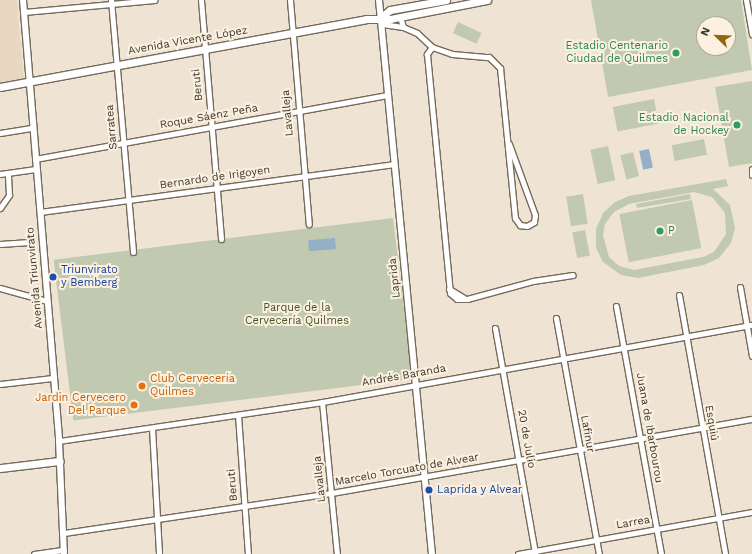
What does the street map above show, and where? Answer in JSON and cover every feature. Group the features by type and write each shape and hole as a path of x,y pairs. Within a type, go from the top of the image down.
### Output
{"main road":[{"path":"381,21 390,10 446,0"},
{"path":"381,21 487,0"},
{"name":"Avenida Vicente López","path":"0,87 292,33 381,21"},
{"path":"0,468 60,461"}],"street":[{"name":"Avenida Triunvirato","path":"23,0 32,128 59,441 64,552"},
{"path":"24,12 111,2 154,0"},
{"name":"Beruti","path":"201,0 221,239"},
{"name":"Lavalleja","path":"290,0 298,111 309,224"},
{"name":"Laprida","path":"379,0 393,164 432,554"},
{"path":"746,0 752,34"},
{"name":"Sarratea","path":"111,2 133,252"},
{"path":"400,17 403,27"},
{"path":"381,21 403,27 417,33 432,47 452,54 484,56 495,61 502,75 515,218 520,225 527,226 534,222 535,215 509,144"},
{"path":"432,47 427,54 447,287 467,299 532,281 573,275"},
{"name":"Roque Sáenz Peña","path":"35,159 387,95"},
{"path":"0,133 32,128"},
{"name":"Bernardo de Irigoyen","path":"40,212 393,164"},
{"path":"0,174 36,169"},
{"path":"752,169 752,175"},
{"path":"0,208 9,195 8,173"},
{"path":"0,244 26,242"},
{"path":"740,287 749,325 752,356"},
{"path":"0,288 47,301"},
{"name":"Esquiú","path":"679,295 725,554"},
{"name":"Juana de Ibarbourou","path":"616,306 661,554"},
{"name":"Lafinur","path":"556,318 599,554"},
{"name":"Andrés Baranda","path":"59,441 322,402 749,325"},
{"name":"20 de Julio","path":"494,328 520,461 535,553"},
{"path":"0,384 54,378"},
{"name":"Lavalleja","path":"322,402 337,554"},
{"name":"Beruti","path":"238,415 248,554"},
{"name":"Marcelo Torcuato de Alvear","path":"64,533 424,478 752,419"},
{"path":"152,428 158,554"},
{"name":"Larrea","path":"518,554 535,553 596,539 752,512"},
{"path":"34,554 64,552"}],"shaded area":[{"path":"0,0 17,0 24,81 0,85"}],"green space":[{"name":"Estadio Centenario Ciudad de Quilmes","path":"591,0 741,0 752,70 608,97"},
{"path":"458,22 482,33 476,44 453,33"},
{"name":"Estadio Nacional de Hockey","path":"752,81 752,163 729,167 715,87"},
{"path":"654,99 659,124 618,132 613,107"},
{"path":"704,139 707,155 675,161 672,145"},
{"path":"608,146 615,180 598,184 590,150"},
{"path":"633,152 639,176 626,179 620,155"},
{"path":"726,179 728,186 713,189 730,205 735,228 731,243 719,258 704,265 638,278 621,275 603,262 596,248 596,229 603,213 615,202 629,196","holes":["694,192 712,197 725,213 726,234 714,252 703,257 634,270 619,266 609,257 603,235 605,224 614,212 629,204"]},
{"path":"583,194 588,224 571,226 566,197"},
{"path":"690,194 691,199 637,208 636,204"},
{"name":"P","path":"692,200 701,248 629,262 619,214"},
{"name":"Parque de la Cervecería Quilmes","path":"393,218 413,379 73,420 54,260"},
{"path":"585,230 590,256 577,258 572,232"}],"water":[{"path":"649,149 653,168 643,170 639,151"},
{"path":"335,238 336,249 309,251 308,240"}],"place":[{"name":"Estadio Centenario Ciudad de Quilmes","path":"676,53"},
{"name":"Estadio Nacional de Hockey","path":"737,125"},
{"name":"P","path":"660,231"},
{"name":"Triunvirato y Bemberg","path":"53,277"},
{"name":"Club Cervecería Quilmes","path":"142,386"},
{"name":"Jardin Cervecero Del Parque","path":"134,405"},
{"name":"Laprida y Alvear","path":"429,490"}]}
